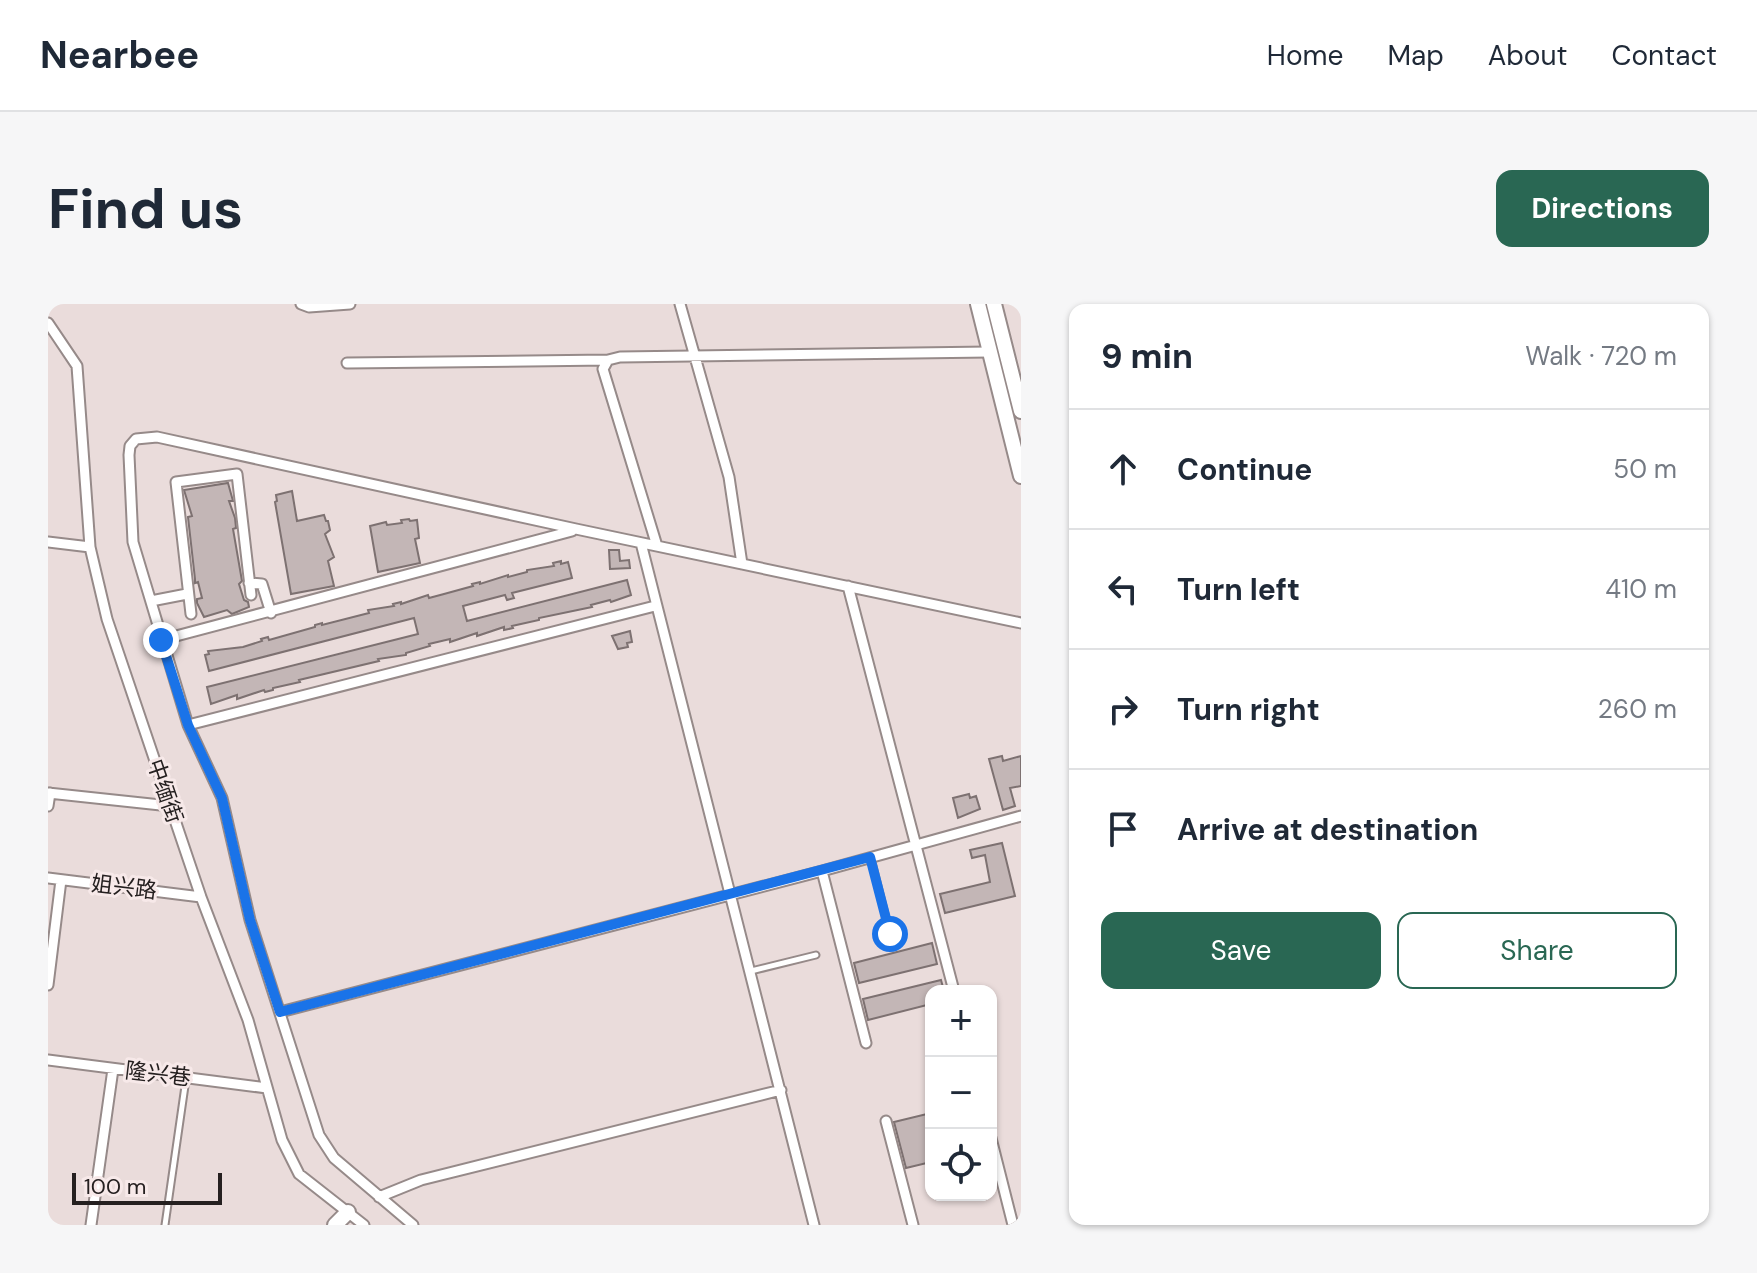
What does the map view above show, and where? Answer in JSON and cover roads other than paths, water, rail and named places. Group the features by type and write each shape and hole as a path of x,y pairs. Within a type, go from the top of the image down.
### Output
{"street":[{"path":"301,304 309,307 350,304"},
{"path":"680,304 729,477 742,564"},
{"path":"978,304 1021,476"},
{"path":"994,304 1021,411"},
{"name":"中缅街","path":"48,323 52,334 77,366 90,547 107,619 201,897 248,1020 282,1140 299,1174 364,1225"},
{"path":"347,363 989,352"},
{"path":"608,360 603,369 657,546"},
{"path":"413,1225 334,1158 319,1135 250,920 222,798 188,725 133,542 129,455 130,446 136,439 146,437 1021,623"},
{"path":"191,614 176,482 237,474 251,595"},
{"path":"161,640 576,529"},
{"path":"48,542 90,547"},
{"path":"641,543 814,1225"},
{"path":"249,583 262,584 271,613"},
{"path":"848,586 952,985"},
{"path":"151,601 187,594"},
{"path":"188,725 655,606"},
{"path":"48,806 49,793 170,806"},
{"path":"280,1012 1021,816"},
{"path":"822,871 866,1043"},
{"name":"姐兴路","path":"48,878 201,897"},
{"path":"48,985 61,880"},
{"name":"隆兴巷","path":"48,1060 267,1088"},
{"path":"91,1225 113,1069"},
{"path":"379,1197 421,1180 781,1090"},
{"path":"886,1121 913,1225"},
{"path":"997,1162 1013,1225"},
{"path":"335,1225 348,1212"}],"lane":[{"path":"870,857 890,934"},
{"path":"751,971 816,955"},
{"path":"165,1225 186,1078"}]}
